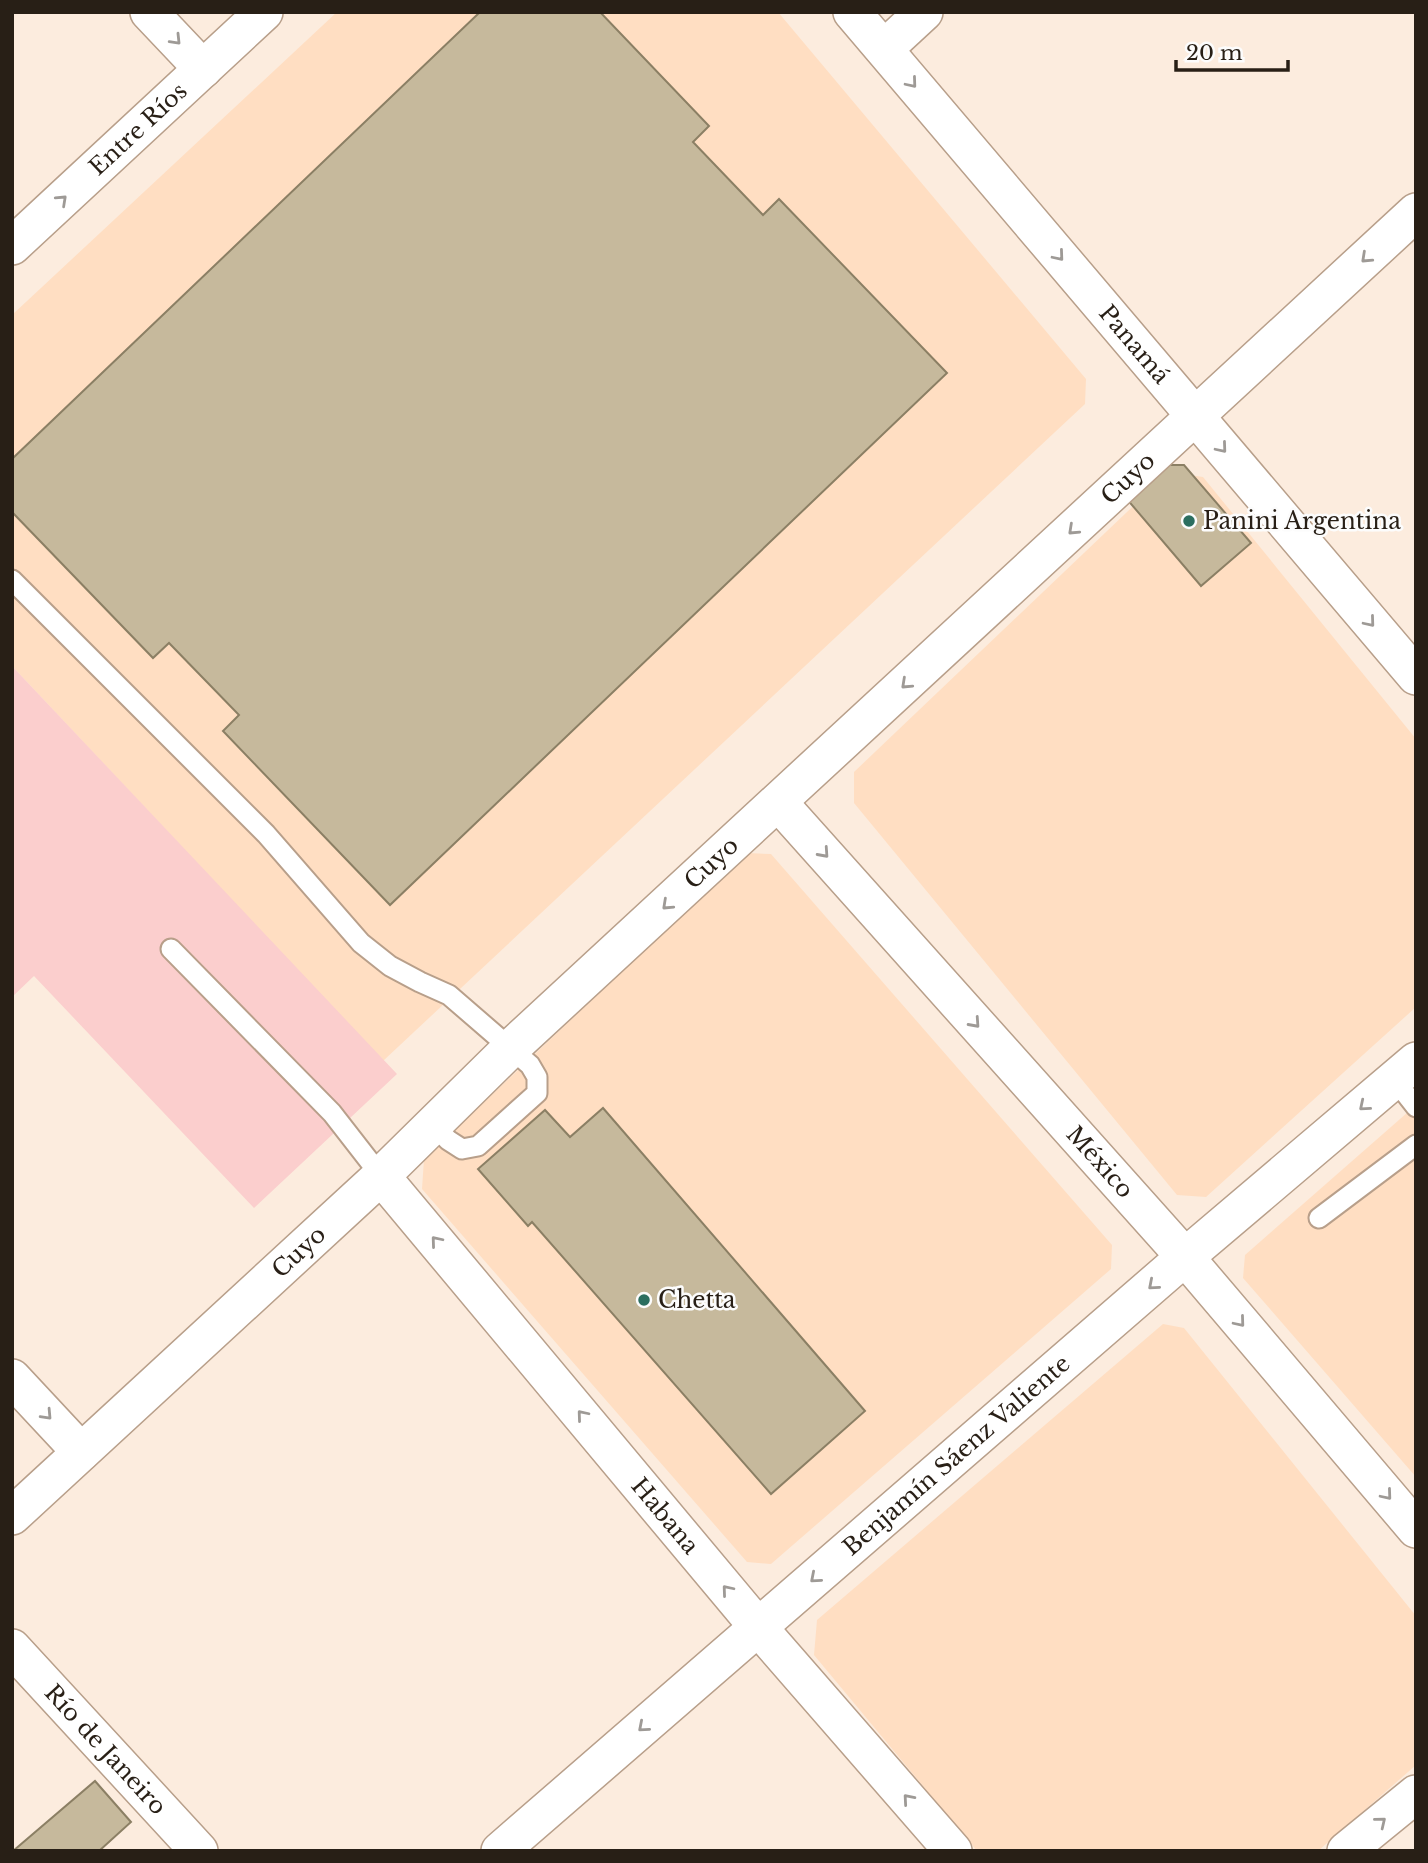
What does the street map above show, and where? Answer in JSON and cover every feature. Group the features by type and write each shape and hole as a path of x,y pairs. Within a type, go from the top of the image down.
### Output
{"street":[{"path":"149,12 203,69"},
{"name":"Entre Ríos","path":"12,246 264,12"},
{"name":"Panamá","path":"852,12 1416,676"},
{"path":"884,50 924,12"},
{"name":"Cuyo","path":"12,1516 382,1175 511,1048 1416,212"},
{"name":"México","path":"778,802 1185,1257 1416,1529"},
{"name":"Benjamín Sáenz Valiente","path":"500,1851 1185,1257 1409,1083"},
{"name":"Habana","path":"382,1175 758,1627 953,1851"},
{"path":"12,1378 81,1452"},
{"name":"Río de Janeiro","path":"12,1648 199,1851"},
{"path":"1346,1851 1416,1794"}],"lane":[{"path":"12,580 266,834 361,943 390,966 449,995 530,1065 537,1077 537,1093 478,1146 462,1149 448,1140 433,1124"},
{"path":"171,949 332,1113 382,1175"},
{"path":"1319,1218 1416,1145"}],"shaded area":[{"path":"337,12 778,12 1086,379 1085,404 383,1061 12,666 12,315"},
{"path":"1169,472 1203,477 1416,739 1416,1007 1206,1197 1177,1195 854,803 854,772"},
{"path":"12,666 397,1074 254,1208 34,976 12,997"},
{"path":"747,853 771,854 1112,1245 1111,1269 771,1564 747,1562 422,1189 424,1159"},
{"path":"1416,1105 1416,1477 1243,1278 1245,1255"},
{"path":"1163,1324 1184,1328 1416,1616 1416,1765 1318,1851 977,1851 814,1655 817,1620"}],"building":[{"path":"480,12 600,12 709,126 693,142 763,215 779,199 947,373 390,905 223,731 239,715 169,643 153,658 12,512 12,459"},
{"name":"Panini Argentina","path":"1162,465 1184,465 1251,543 1201,586 1126,498"},
{"path":"603,1108 865,1411 771,1494 532,1222 528,1226 478,1169 545,1110 570,1137"},
{"path":"95,1781 131,1822 99,1851 13,1851"}],"place":[{"name":"Panini Argentina","path":"1189,521"},
{"name":"Chetta","path":"644,1300"}]}
